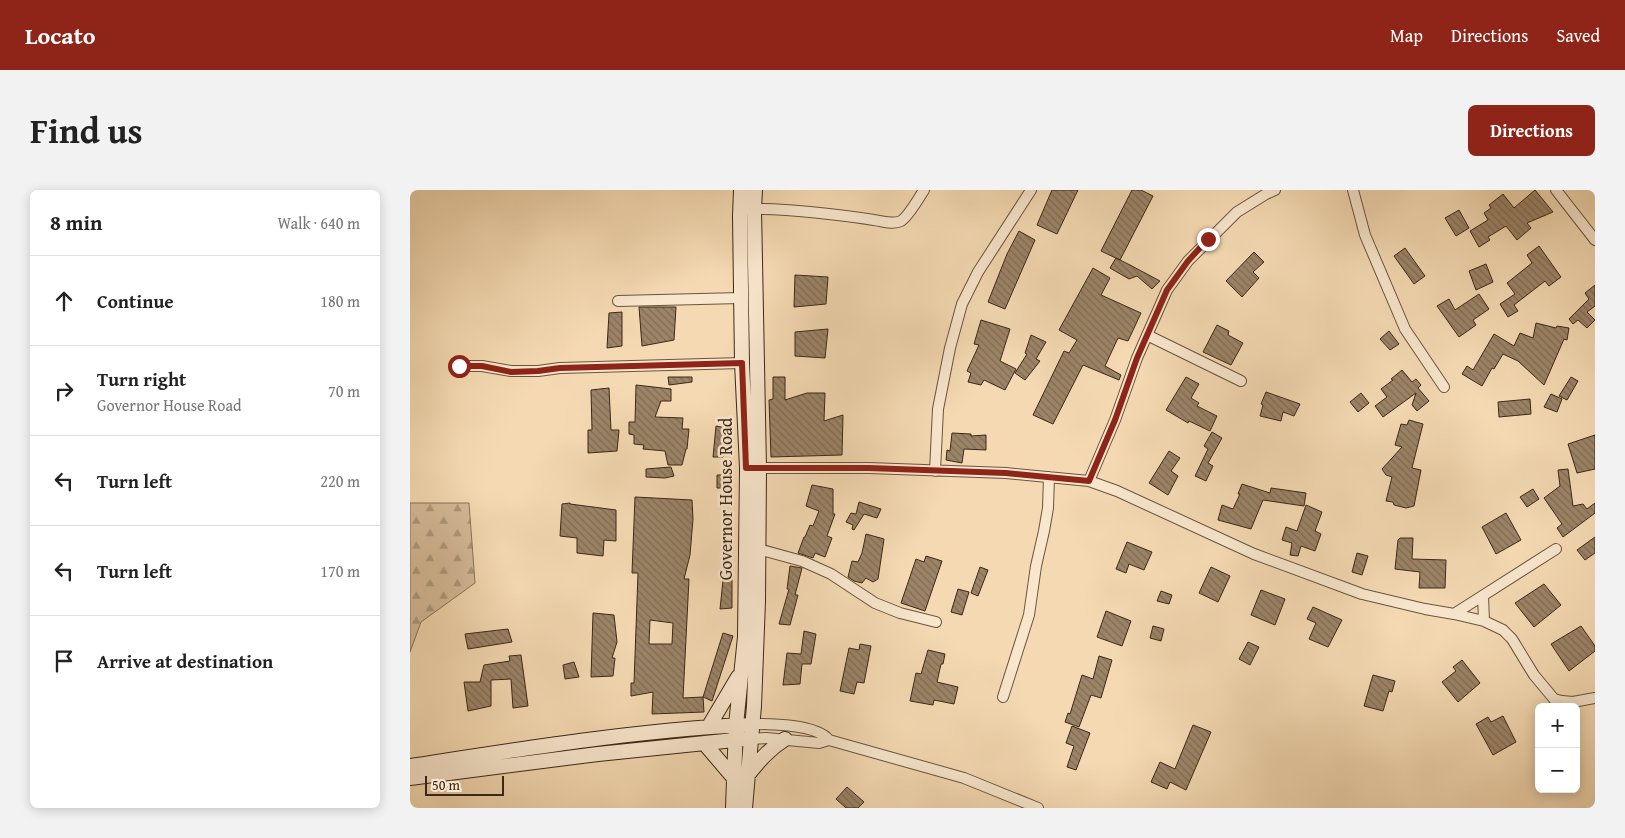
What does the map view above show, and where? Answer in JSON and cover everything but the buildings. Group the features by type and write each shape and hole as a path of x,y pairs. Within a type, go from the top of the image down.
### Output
{"main road":[{"name":"Governor House Road","path":"733,808 752,724 755,687 758,549 753,468 742,363 741,190"},
{"name":"Governor House Road","path":"745,808 736,732 745,637 753,468 755,190"},
{"path":"709,726 741,672"},
{"path":"410,778 519,763 704,743 736,732 752,724"},
{"path":"410,766 628,735 709,726 736,732 750,739"},
{"path":"704,743 740,777 772,747 784,739"}],"street":[{"path":"754,209 781,209 831,214 891,223 901,221 924,190"},
{"path":"935,471 938,409 950,348 962,304 978,272 1031,190"},
{"path":"1089,481 1115,420 1137,358 1167,290 1188,261 1237,212 1274,190"},
{"path":"1352,190 1365,235 1405,329 1444,387"},
{"path":"1556,190 1595,240"},
{"path":"618,300 741,298"},
{"path":"1147,335 1241,381"},
{"path":"459,366 482,366 511,372 560,368 742,363"},
{"path":"753,468 869,468 1006,473 1089,481 1117,491 1254,554 1362,594 1425,610 1484,621 1503,630 1512,638 1534,675 1554,699 1562,702 1574,702 1595,698"},
{"path":"1004,697 1029,615 1036,566 1048,508 1049,476"},
{"path":"758,549 802,561 831,574 876,603 900,613 936,622"},
{"path":"1454,614 1556,549"},
{"path":"1482,596 1484,621"},
{"path":"752,724 794,726 822,733 829,740 964,778 1038,808"},
{"path":"750,739 784,739 819,743 829,740"}],"green space":[{"path":"410,503 469,503 475,583 421,622 410,652"}],"route":[{"path":"459,366 482,366 511,372 560,368 591,368 597,366 742,363 746,468 869,468 1006,473 1089,481 1115,420 1137,358 1167,290 1188,261 1208,239"}]}
